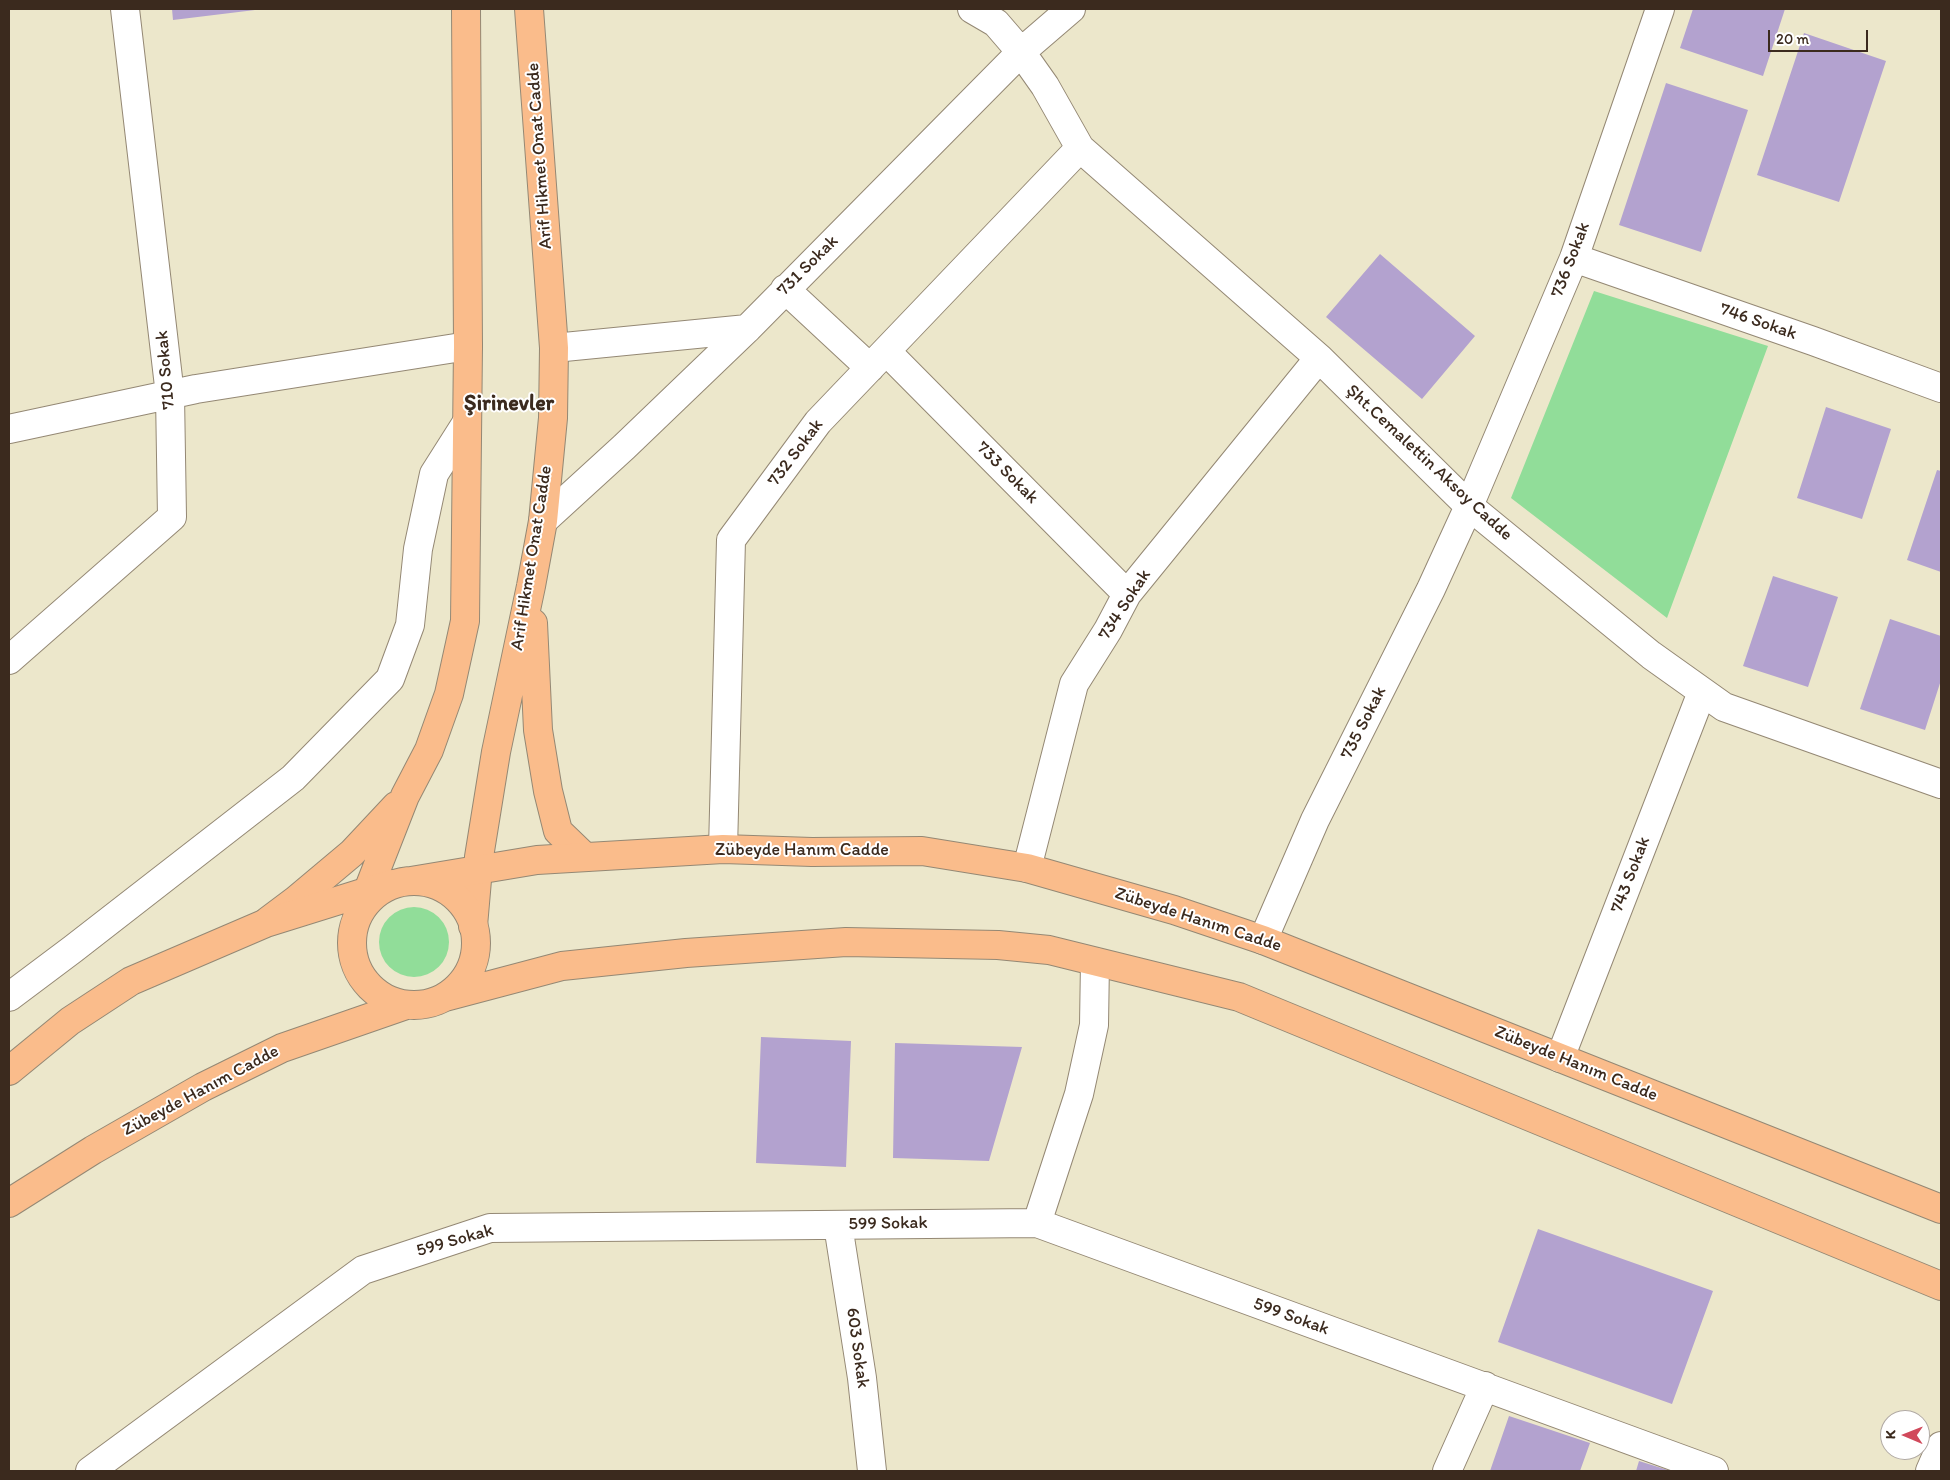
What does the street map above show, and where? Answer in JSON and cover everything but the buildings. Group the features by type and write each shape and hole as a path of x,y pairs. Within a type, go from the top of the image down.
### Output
{"main road":[{"path":"466,9 468,346 465,621 449,694 429,750 405,796 383,892 353,930 352,951 358,971 370,987 386,1000 406,1005 426,1004 562,966 686,953 846,942 998,945 1049,950 1239,997 1941,1286"},
{"name":"Arif Hikmet Onat Cadde","path":"474,926 478,870 496,752 531,586 542,521 553,418 554,348 529,9"},
{"path":"531,586 538,730 548,791 558,831 585,857"},
{"path":"262,925 296,900 352,853 405,796"},
{"name":"Zübeyde Hanım Cadde","path":"9,1071 70,1021 132,981 262,925 383,892 478,870 537,860 723,849 812,852 922,851 1027,868 1174,910 1263,940 1560,1058 1940,1202"},
{"path":"383,892 432,883 450,892 465,907 474,926 476,946 472,966 461,984 446,997"},
{"name":"Zübeyde Hanım Cadde","path":"9,1202 93,1150 203,1087 282,1048 406,1005"}],"street":[{"name":"710 Sokak","path":"9,660 172,517 170,395 125,9"},
{"name":"Şht.Cemalettin Aksoy Cadde","path":"972,9 996,23 1021,52 1045,86 1080,148 1318,358 1469,506 1651,655 1724,707 1941,784"},
{"name":"731 Sokak","path":"542,521 624,447 747,329 1021,52 1071,9"},
{"name":"736 Sokak","path":"1469,506 1574,258 1660,9"},
{"name":"732 Sokak","path":"723,849 731,540 818,422 1080,148"},
{"name":"746 Sokak","path":"1574,258 1813,341 1941,388"},
{"name":"733 Sokak","path":"786,289 878,360 1127,594"},
{"path":"554,348 747,329"},
{"path":"9,429 196,389 468,346"},
{"name":"734 Sokak","path":"1027,868 1074,684 1108,630 1127,594 1318,358"},
{"path":"9,997 293,778 390,679 410,625 418,549 434,474 467,422"},
{"name":"735 Sokak","path":"1263,940 1315,820 1431,590 1469,506"},
{"name":"743 Sokak","path":"1560,1058 1702,692"},
{"path":"1037,1223 1079,1094 1094,1025 1095,962"},
{"name":"599 Sokak","path":"90,1471 363,1270 490,1228 1037,1223 1714,1471"},
{"name":"603 Sokak","path":"838,1225 862,1378 872,1471"},
{"path":"1448,1471 1485,1386"},
{"path":"1930,1471 1941,1446"}],"green space":[{"path":"1594,291 1768,346 1667,618 1511,498"},
{"path":"414,907 427,910 439,917 446,929 449,942 446,955 439,967 427,974 414,977 401,974 389,967 382,955 379,942 382,929 389,917 401,910"}],"district":[{"name":"Şirinevler","path":"509,404"}]}
